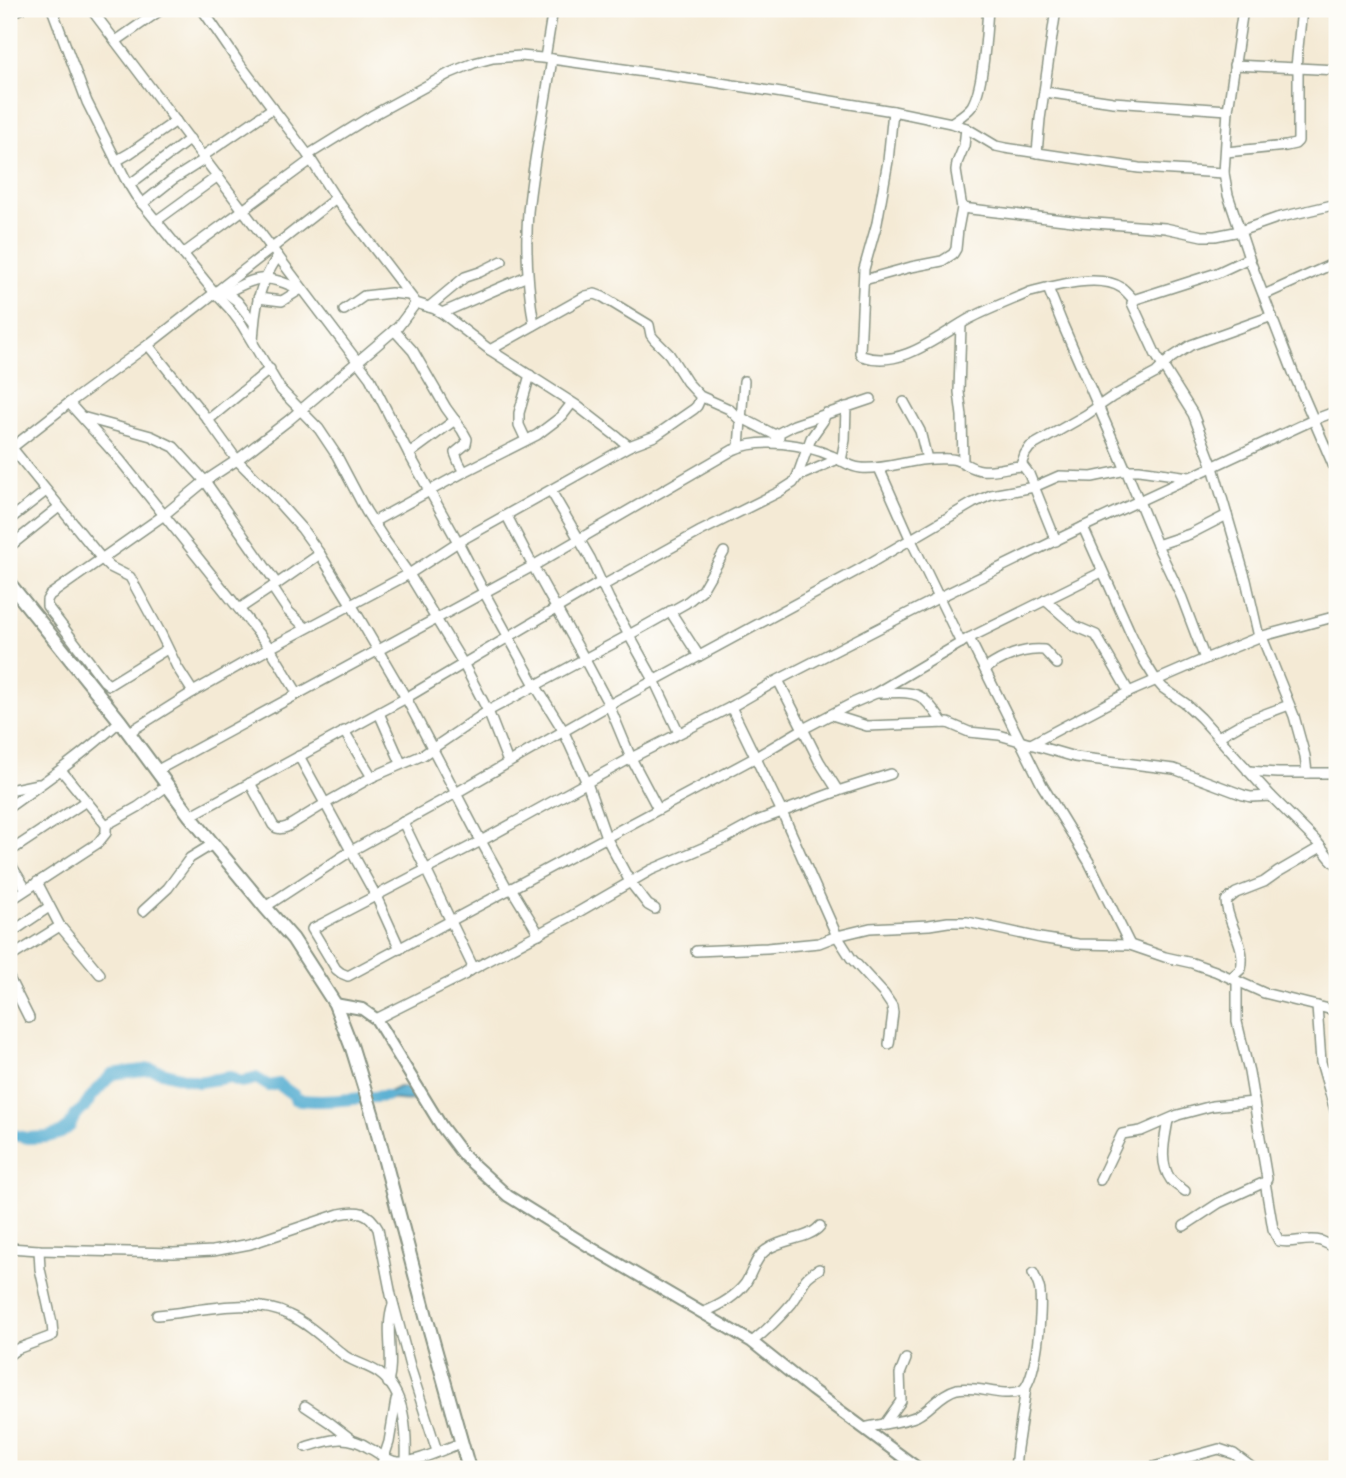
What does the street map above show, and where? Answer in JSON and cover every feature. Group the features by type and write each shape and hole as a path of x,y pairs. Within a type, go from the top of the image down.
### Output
{"highway":[{"path":"9,583 120,721 190,816 293,939 335,1004 360,1071 373,1116 469,1469"}],"main road":[{"path":"335,1004 362,1009 376,1019 442,1127 463,1154 508,1196 752,1342 919,1469"}],"street":[{"path":"9,14 21,9"},
{"path":"52,9 87,102 129,185 183,254 220,292 281,390 319,429 337,456 373,522 438,619 464,665 488,710 508,762"},
{"path":"91,9 370,379 508,637 563,730 587,783 606,837 630,882 648,905 655,909"},
{"path":"116,41 162,9"},
{"path":"202,9 336,198 413,299"},
{"path":"534,325 527,276 528,216 553,9"},
{"path":"951,123 972,107 977,93 988,9"},
{"path":"1037,153 1056,9"},
{"path":"1243,9 1228,110 1224,173 1228,195 1249,258 1337,474"},
{"path":"1226,152 1286,146 1298,141 1297,67 1302,9"},
{"path":"183,254 309,157 371,116 462,68 493,58 549,58 708,81 951,123 966,128 996,146 1139,168 1224,173"},
{"path":"1234,65 1337,70"},
{"path":"1045,92 1113,102 1228,110"},
{"path":"142,204 273,108"},
{"path":"893,111 888,161 874,234 866,259 860,352 862,356 877,360 895,358 1030,292 1048,288 1100,282 1118,286 1134,300"},
{"path":"116,161 176,121"},
{"path":"864,280 942,261 950,257 956,249 962,208 956,171 964,146 966,128"},
{"path":"129,185 190,139"},
{"path":"156,221 218,176"},
{"path":"193,692 167,649 130,576 110,567 102,559 10,449 275,252 336,198"},
{"path":"962,208 1082,222 1165,228 1215,236 1337,204"},
{"path":"253,342 258,298 275,252"},
{"path":"1134,300 1217,273 1249,258"},
{"path":"429,307 465,277 502,261"},
{"path":"1264,295 1337,263"},
{"path":"442,313 527,276"},
{"path":"220,292 264,278 302,290"},
{"path":"1048,288 1182,598 1205,659"},
{"path":"258,298 282,301 302,290"},
{"path":"220,292 237,301 254,323"},
{"path":"344,310 364,296 391,293 413,299 442,313 490,350 572,403 629,446"},
{"path":"490,350 586,296 603,297 649,325 654,340 669,354 699,401 730,409 740,418 793,444 829,454 855,468 879,468 927,459 951,459 984,471 1021,465 1027,468 1056,541"},
{"path":"167,649 110,685 104,681 47,606 47,600 50,595 164,514 313,401 394,330 413,299"},
{"path":"1134,300 1132,306 1163,366 1193,414 1213,467 1260,637 1289,705 1305,756 1307,773"},
{"path":"1021,465 1030,447 1156,373 1171,358 1191,345 1272,316"},
{"path":"961,324 959,392 962,464"},
{"path":"394,330 413,351 467,439 464,446 455,453 464,472"},
{"path":"148,345 208,419 237,460 302,529 320,554 406,698 481,841 539,934"},
{"path":"208,419 270,369"},
{"path":"526,440 519,425 519,413 530,375"},
{"path":"739,447 744,381"},
{"path":"718,405 732,402 742,393"},
{"path":"775,435 794,425 871,399"},
{"path":"128,733 193,692 306,628 409,574 458,542 629,446 655,436 699,401"},
{"path":"904,402 920,432 927,459"},
{"path":"69,403 120,460 271,648 299,694"},
{"path":"373,522 549,427 572,403"},
{"path":"840,460 845,440 846,407"},
{"path":"1102,572 965,640 876,693 803,729 756,757 348,976 336,969 312,929 481,841 631,758 731,708 778,680 940,597 1083,527 1337,411"},
{"path":"190,816 406,698 556,608 779,492 797,477 813,434 826,413"},
{"path":"82,417 132,430 165,441 174,447 205,481 274,585 288,611 306,628"},
{"path":"409,454 455,420"},
{"path":"156,771 438,619 739,447 752,444 793,444"},
{"path":"797,477 840,460"},
{"path":"879,468 940,597 985,668 1019,742 1054,807 1089,862 1130,945"},
{"path":"265,908 351,851 563,730 850,575 973,503 991,495 1034,487 1059,476 1092,477 1139,470 1191,477"},
{"path":"9,520 46,491"},
{"path":"551,491 590,558 680,733"},
{"path":"9,547 59,507"},
{"path":"1157,545 1190,534 1227,515"},
{"path":"507,516 609,705 631,758 658,809"},
{"path":"1083,527 1143,659 1156,680 1202,718 1337,865"},
{"path":"250,783 276,828 287,827 372,777 423,755 488,710 685,603 702,590 724,552"},
{"path":"239,608 320,554"},
{"path":"1045,600 1074,625 1096,635 1129,692"},
{"path":"670,611 699,656"},
{"path":"1029,745 1129,692 1205,659 1260,637 1337,616"},
{"path":"985,668 996,661 1027,650 1044,650 1057,664"},
{"path":"778,680 819,761 838,791"},
{"path":"876,693 902,692 920,695 943,723"},
{"path":"1218,737 1246,721 1289,705"},
{"path":"731,708 782,811 837,936 851,958 892,1006 889,1044"},
{"path":"379,713 401,763"},
{"path":"832,715 867,726 943,723 954,725 969,732 999,735 1085,759 1162,766 1243,795 1271,796"},
{"path":"9,807 61,770 120,721"},
{"path":"344,731 372,777"},
{"path":"299,756 376,896 400,949"},
{"path":"9,901 98,843 106,833 106,825 61,770"},
{"path":"1248,771 1337,773"},
{"path":"376,1019 539,934 651,870 782,811 891,774"},
{"path":"9,790 42,783"},
{"path":"106,825 167,786"},
{"path":"9,852 86,801"},
{"path":"403,822 451,919 472,965 471,970"},
{"path":"143,911 168,888 190,858 213,844"},
{"path":"1321,848 1226,901 1242,950 1241,969 1234,980 1237,1017 1267,1174 1265,1182 1273,1229 1279,1241 1321,1241 1337,1249"},
{"path":"9,862 26,889"},
{"path":"37,882 60,926 100,974"},
{"path":"9,934 48,907"},
{"path":"696,951 819,943 870,928 958,922 1078,944 1130,945 1192,963 1264,993 1337,1011"},
{"path":"9,958 60,926"},
{"path":"9,978 29,1018"},
{"path":"1317,1006 1321,1062 1337,1117"},
{"path":"1100,1180 1122,1134 1141,1131 1168,1119 1212,1106 1254,1102"},
{"path":"1168,1119 1163,1147 1164,1160 1172,1181 1185,1191"},
{"path":"1184,1226 1219,1203 1265,1182"},
{"path":"9,1248 174,1254 213,1251 250,1244 339,1214 361,1212 374,1221 378,1229 393,1304 437,1451"},
{"path":"704,1312 717,1307 741,1289 763,1252 777,1244 812,1234 820,1226"},
{"path":"9,1354 53,1335 40,1269 39,1250"},
{"path":"752,1342 776,1321 796,1298 804,1279 819,1269"},
{"path":"1015,1469 1026,1388 1035,1366 1040,1293 1033,1273"},
{"path":"388,1383 391,1373 389,1318 393,1304"},
{"path":"157,1315 232,1306 254,1307 279,1310 309,1326 345,1356 378,1372 397,1396 404,1413 407,1441 403,1462"},
{"path":"886,1422 901,1401 900,1374 905,1359"},
{"path":"864,1427 914,1417 956,1390 1009,1393 1026,1388"},
{"path":"380,1469 392,1429 397,1396"},
{"path":"305,1406 351,1439 384,1458 403,1462"},
{"path":"306,1447 335,1439 351,1439"},
{"path":"388,1469 461,1443"},
{"path":"1146,1469 1219,1449 1229,1451 1254,1469"}],"water":[{"path":"399,1087 411,1089 418,1098 406,1101 385,1099 387,1093"}],"waterway":[{"path":"9,1134 28,1138 61,1133 70,1126 75,1115 112,1074 151,1069 198,1082 230,1077 243,1082 256,1078 269,1086 278,1084 294,1095 295,1099 329,1101 386,1096"}]}
